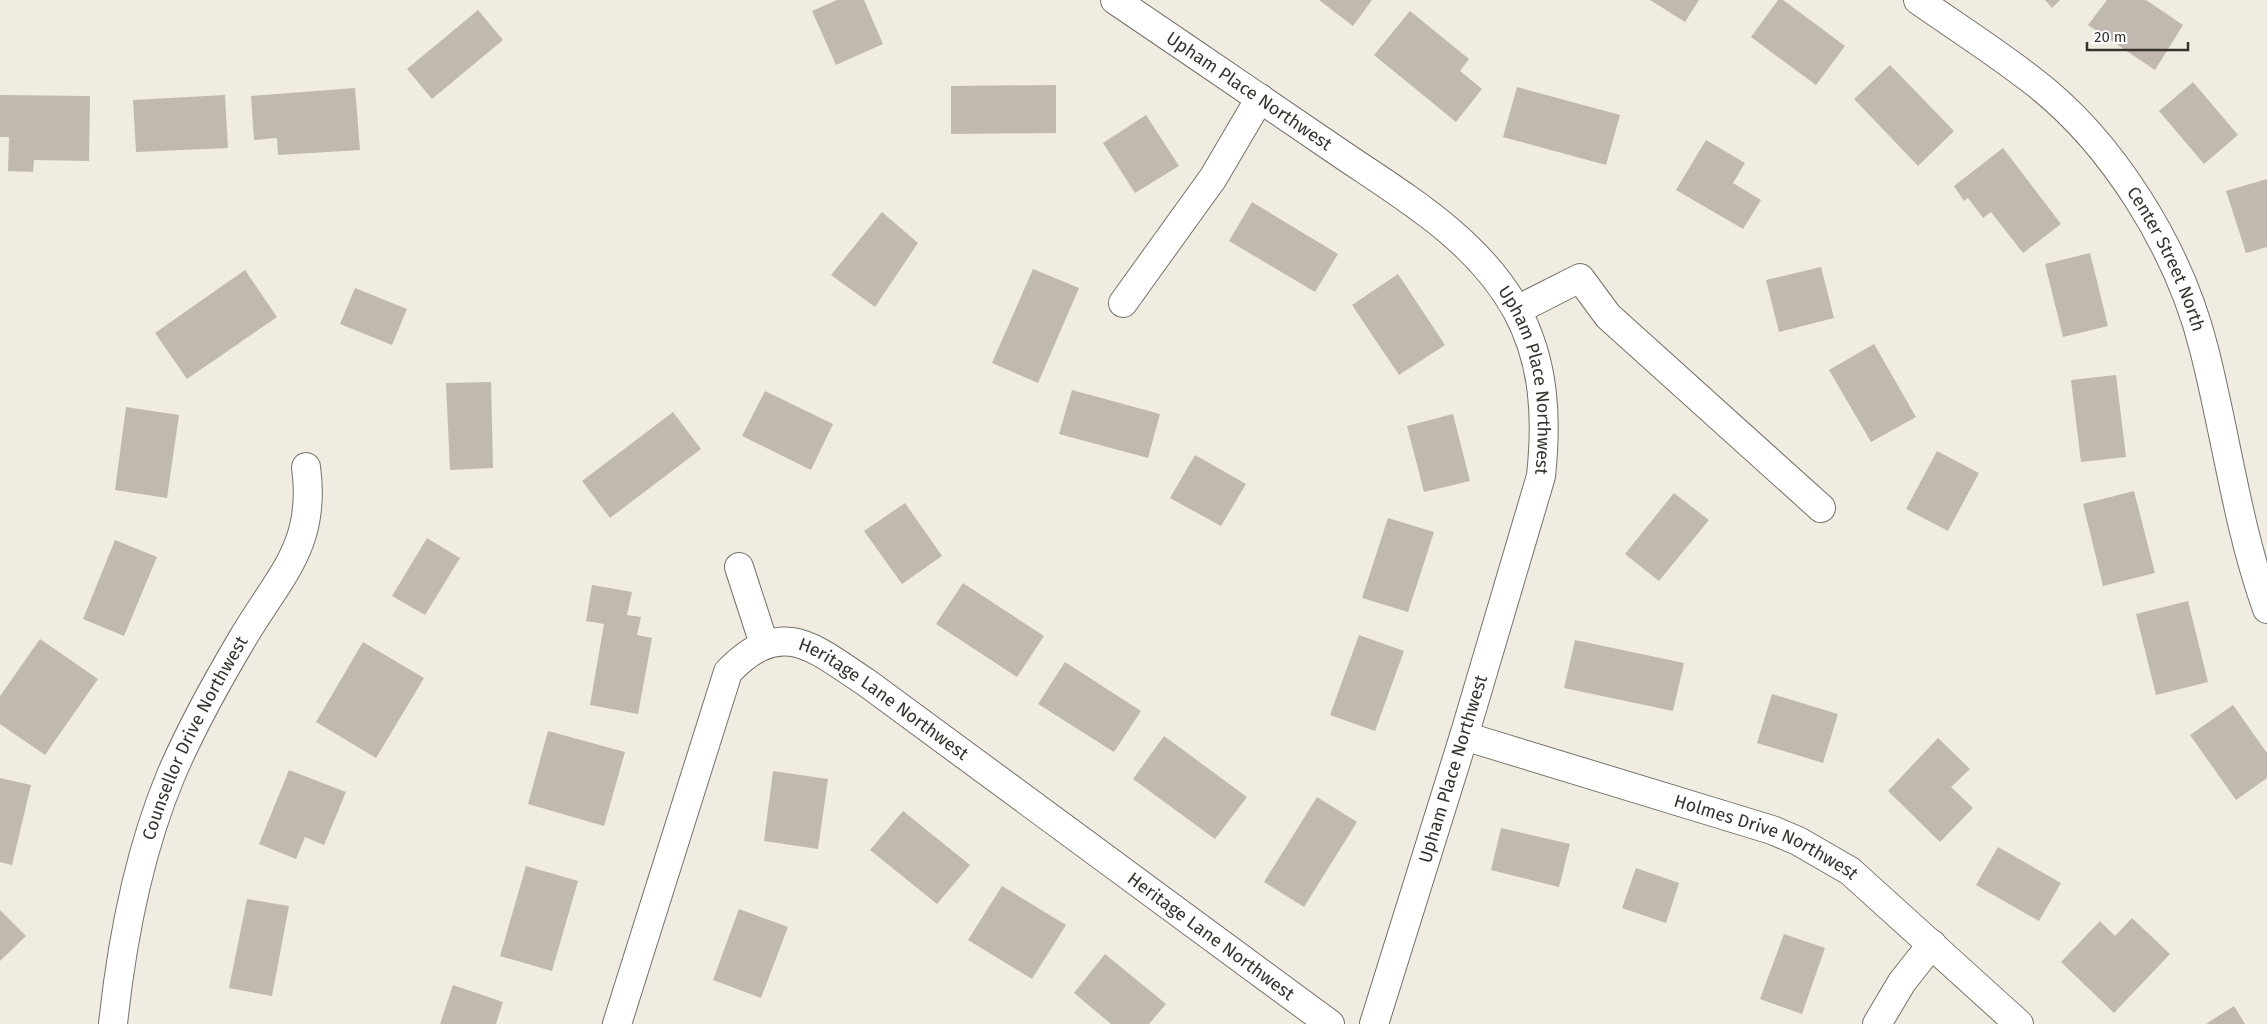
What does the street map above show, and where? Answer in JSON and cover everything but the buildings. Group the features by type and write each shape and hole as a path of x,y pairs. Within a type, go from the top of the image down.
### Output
{"street":[{"name":"Upham Place Northwest","path":"1115,0 1260,98 1462,241 1493,273 1517,310 1530,339 1543,391 1545,436 1542,468 1464,736 1374,1024"},
{"name":"Center Street North","path":"1918,0 2031,79 2078,123 2124,178 2160,236 2186,293 2204,348 2252,569 2267,609"},
{"path":"1123,303 1213,178 1260,98"},
{"path":"1517,310 1580,278 1608,316 1821,508"},
{"name":"Counsellor Drive Northwest","path":"113,1024 126,925 145,849 171,777 200,711 242,639 295,557 307,522 309,486 306,467"},
{"path":"739,567 764,644"},
{"name":"Heritage Lane Northwest","path":"617,1024 728,672 744,655 764,644 787,641 810,646 867,683 1330,1024"},
{"name":"Holmes Drive Northwest","path":"1464,736 1772,830 1798,841 1850,871 2019,1024"},
{"path":"1877,1024 1902,982 1932,944"}]}
